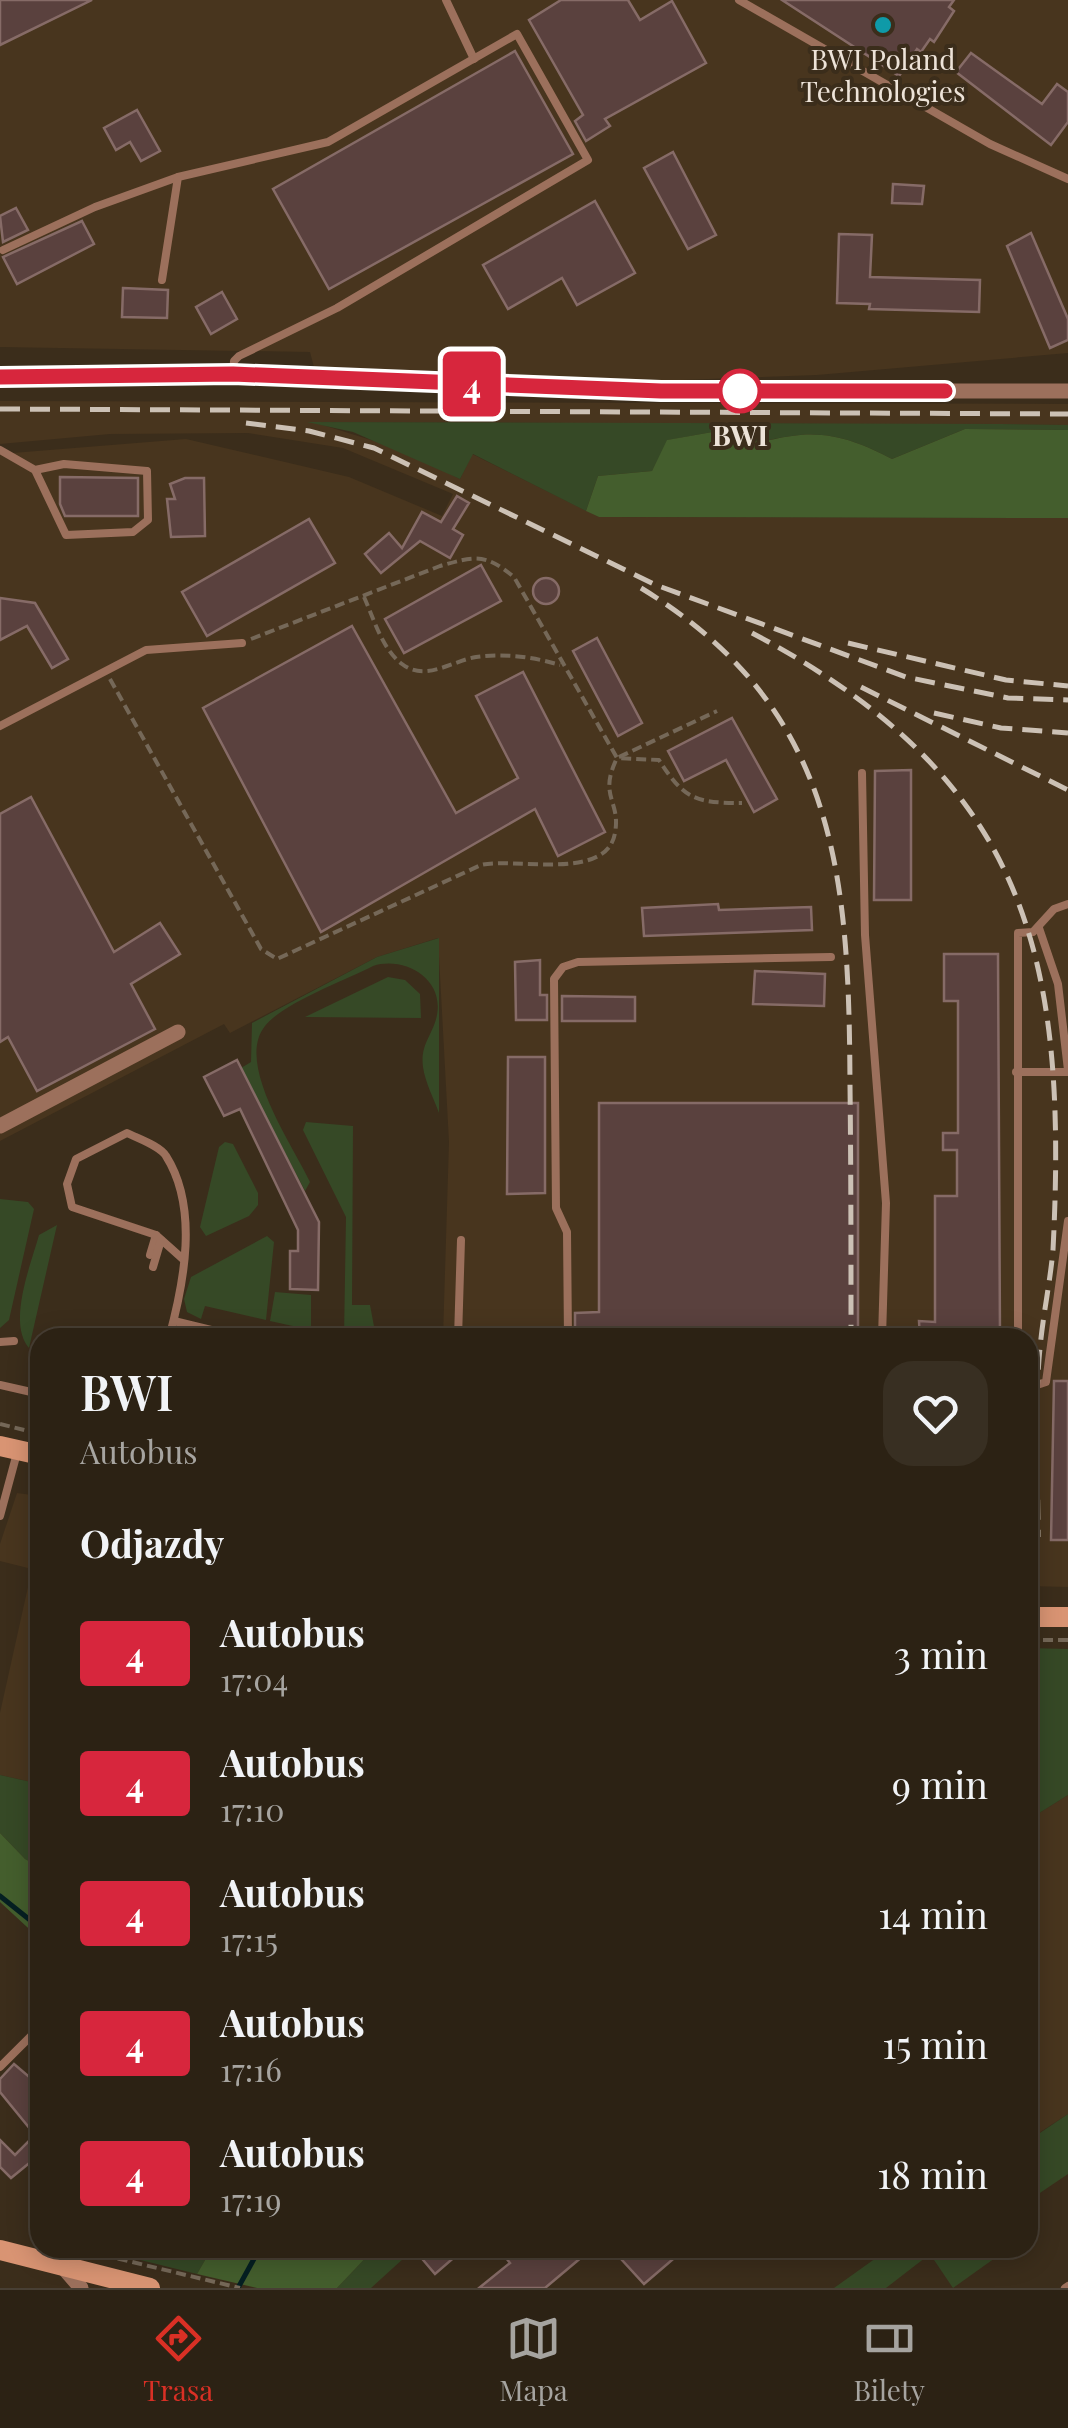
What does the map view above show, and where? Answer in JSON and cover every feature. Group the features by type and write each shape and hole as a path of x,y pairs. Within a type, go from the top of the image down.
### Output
{"main road":[{"path":"1038,1617 1068,1617"},
{"path":"0,2250 30,2253"},
{"path":"70,2258 118,2286 150,2288"}],"street":[{"path":"0,377 233,374 661,391 1068,391"},
{"path":"0,1126 178,1032"},
{"path":"68,2258 80,2288"}],"lane":[{"path":"446,0 474,60"},
{"path":"739,0 990,144 1068,179"},
{"path":"3,250 95,206 178,176 328,142 517,34 588,160 337,308 239,356 234,360 233,374"},
{"path":"162,280 178,176"},
{"path":"0,450 35,470 66,535 133,532 148,520 148,471 64,464 35,470"},
{"path":"0,726 146,650 242,643"},
{"path":"862,773 865,934 886,1203 882,1328"},
{"path":"1018,1328 1018,933 1039,928 1054,909 1068,904"},
{"path":"1016,1072 1068,1071 1058,984 1039,928"},
{"path":"568,1328 567,1232 556,1208 554,979 563,967 578,962 831,957"},
{"path":"172,1328 184,1260 182,1192 165,1153 127,1132 76,1160 67,1184 72,1207 143,1230 184,1260"},
{"path":"182,1192 195,1185"},
{"path":"1038,1385 1046,1382 1068,1220"},
{"path":"139,1241 143,1230"},
{"path":"150,1255 159,1238"},
{"path":"153,1267 159,1238"},
{"path":"458,1328 461,1240"},
{"path":"174,1322 200,1328"},
{"path":"0,1342 14,1342"},
{"path":"0,1385 30,1392"},
{"path":"0,1516 9,1448"},
{"path":"0,2067 30,2037"}],"path":[{"path":"242,643 468,558 493,560 514,577 617,758"},
{"path":"363,596 388,648 404,666 433,672 475,658 515,658 564,667"},
{"path":"106,672 261,949 277,958 482,865 497,861 565,866 601,852 615,838 616,819 606,786 617,758 717,711"},
{"path":"617,758 659,760 679,790 706,803 742,803"},
{"path":"0,1424 30,1432"},
{"path":"1038,1640 1068,1640"},
{"path":"74,2258 240,2288"}],"shaded area":[{"path":"0,0 1068,0 1068,353 817,375 654,381 315,371 310,352 0,347"},
{"path":"0,401 1068,404 1068,425 313,422 400,449 460,479 472,454 599,517 1068,518 1068,1587 1038,1586 1038,1328 443,1328 449,1142 438,938 377,957 230,1033 224,1024 0,1141 0,454 186,439 349,477 442,516 453,494 343,448 248,433 110,434 0,444"},
{"path":"17,1493 30,1495 30,1568 0,1561 0,1544"},
{"path":"30,1578 30,1782 0,1775 0,1713"},
{"path":"1068,1795 1068,2114 1038,2134 1038,1814"}],"green space":[{"path":"307,422 1000,424 1068,425 1068,430 965,429 892,459 837,437 800,435 753,441 724,430 668,440 652,471 598,476 586,511 473,454 460,479 353,432"},
{"path":"965,429 1068,430 1068,518 599,517 586,511 598,476 652,471 667,440 724,430 754,441 825,435 892,459"},
{"path":"439,938 439,1113 423,1067 438,1002 428,981 409,967 373,966 300,1001 265,1026 258,1042 261,1082 310,1182 305,1191 241,1068 251,1062 252,1023 377,957"},
{"path":"388,977 405,980 420,994 421,1018 305,1017"},
{"path":"306,1122 353,1126 352,1305 370,1305 374,1328 344,1328 346,1217 303,1130"},
{"path":"225,1142 233,1144 258,1193 258,1205 249,1216 206,1236 200,1227 219,1147"},
{"path":"0,1199 28,1202 34,1209 9,1320 0,1328"},
{"path":"57,1225 34,1328 30,1328 29,1348 20,1324 20,1309 39,1235"},
{"path":"267,1236 274,1242 266,1320 205,1306 201,1319 187,1312 184,1299 191,1277"},
{"path":"275,1292 311,1295 311,1328 270,1321"},
{"path":"1038,1648 1068,1649 1068,1795 1038,1814"},
{"path":"0,1775 30,1782 30,1862 0,1833"},
{"path":"0,1833 30,1862 30,1930 0,1902"},
{"path":"1068,2114 1068,2174 1038,2194 1038,2134"},
{"path":"132,2258 206,2258 197,2274"},
{"path":"206,2258 366,2258 337,2288 257,2288 197,2274"},
{"path":"366,2258 404,2258 371,2288 337,2288"},
{"path":"876,2258 925,2258 886,2288 834,2288"},
{"path":"933,2258 995,2258 953,2288"}],"building":[{"path":"0,0 92,0 0,45"},
{"path":"561,0 628,0 640,20 672,1 706,63 605,119 610,126 586,141 575,121 583,115 529,20"},
{"name":"BWI Poland Technologies","path":"782,0 954,0 949,7 954,11 934,42 930,39 921,52 917,49 899,76"},
{"path":"515,51 573,154 329,289 273,189"},
{"path":"971,53 1042,104 1057,84 1068,92 1068,122 1051,145 956,72"},
{"path":"137,110 160,151 141,161 130,142 116,150 104,128"},
{"path":"673,152 716,235 688,249 644,168"},
{"path":"893,184 924,186 922,204 892,203"},
{"path":"595,201 635,273 577,305 562,278 508,309 483,265"},
{"path":"16,208 28,230 3,242 0,216"},
{"path":"82,221 94,244 17,284 3,257"},
{"path":"1031,233 1068,319 1068,340 1050,348 1007,246"},
{"path":"839,234 872,235 870,277 980,280 979,312 869,309 870,304 837,303"},
{"path":"123,288 168,290 167,318 122,317"},
{"path":"222,292 237,319 211,334 196,307"},
{"path":"60,477 138,478 138,516 65,516 60,504"},
{"path":"185,478 204,478 205,536 171,537 167,499 175,499 170,484"},
{"path":"457,496 469,503 453,529 463,535 450,558 420,541 381,573 365,554 389,533 402,548 422,512 441,522"},
{"path":"309,519 335,563 207,636 182,592"},
{"path":"481,565 501,601 404,653 385,619"},
{"path":"546,578 555,582 559,591 555,600 546,604 537,600 533,591 537,582"},
{"path":"0,598 35,603 68,659 52,668 27,626 0,640"},
{"path":"352,626 456,813 518,778 476,696 523,672 605,832 558,856 535,809 321,932 203,708"},
{"path":"597,638 642,723 618,736 573,651"},
{"path":"732,718 777,799 754,812 726,760 684,781 668,751"},
{"path":"911,770 911,900 874,900 875,771"},
{"path":"31,797 114,952 160,923 180,954 131,984 155,1029 37,1091 8,1037 0,1042 0,814"},
{"path":"718,904 719,910 811,907 812,930 644,936 642,908"},
{"path":"944,954 998,954 1000,1328 919,1328 919,1321 935,1322 935,1196 957,1196 957,1150 943,1150 943,1133 958,1133 958,1001 944,1001"},
{"path":"540,960 540,995 547,995 547,1020 516,1020 515,962"},
{"path":"755,971 825,974 824,1006 753,1004"},
{"path":"562,996 635,997 635,1021 562,1021"},
{"path":"508,1057 545,1057 545,1193 507,1194"},
{"path":"237,1060 319,1222 318,1290 290,1289 290,1251 298,1251 298,1230 240,1109 224,1116 204,1077"},
{"path":"599,1103 858,1103 858,1328 575,1328 575,1313 599,1312"},
{"path":"1054,1381 1068,1381 1068,1540 1051,1540"},
{"path":"14,2064 30,2078 30,2129 0,2092 0,2079"},
{"path":"0,2140 15,2155 30,2140 30,2162 11,2178 0,2167"},
{"path":"421,2258 453,2258 435,2274"},
{"path":"506,2258 581,2258 545,2288 479,2288 510,2263"},
{"path":"620,2258 674,2258 644,2284"}],"waterway":[{"path":"0,1896 30,1920"},
{"path":"238,2288 254,2258"}],"railway":[{"path":"0,409 1068,414"},
{"path":"246,423 309,431 374,448 656,585 906,677 1008,698 1068,700"},
{"path":"641,588 706,635 757,687 793,743 819,803 835,868 845,936 851,1328"},
{"path":"752,633 845,689 917,749 972,814 1011,885 1037,963 1051,1050 1056,1145 1053,1250 1038,1371"},
{"path":"848,643 1006,680 1068,686"},
{"path":"861,687 1068,790"},
{"path":"934,713 1001,728 1068,733"}],"bus line":[{"name":"4","path":"0,377 233,374 661,391 945,391"}],"place":[{"name":"BWI Poland Technologies","path":"883,25"},
{"name":"BWI","path":"740,391"}]}
